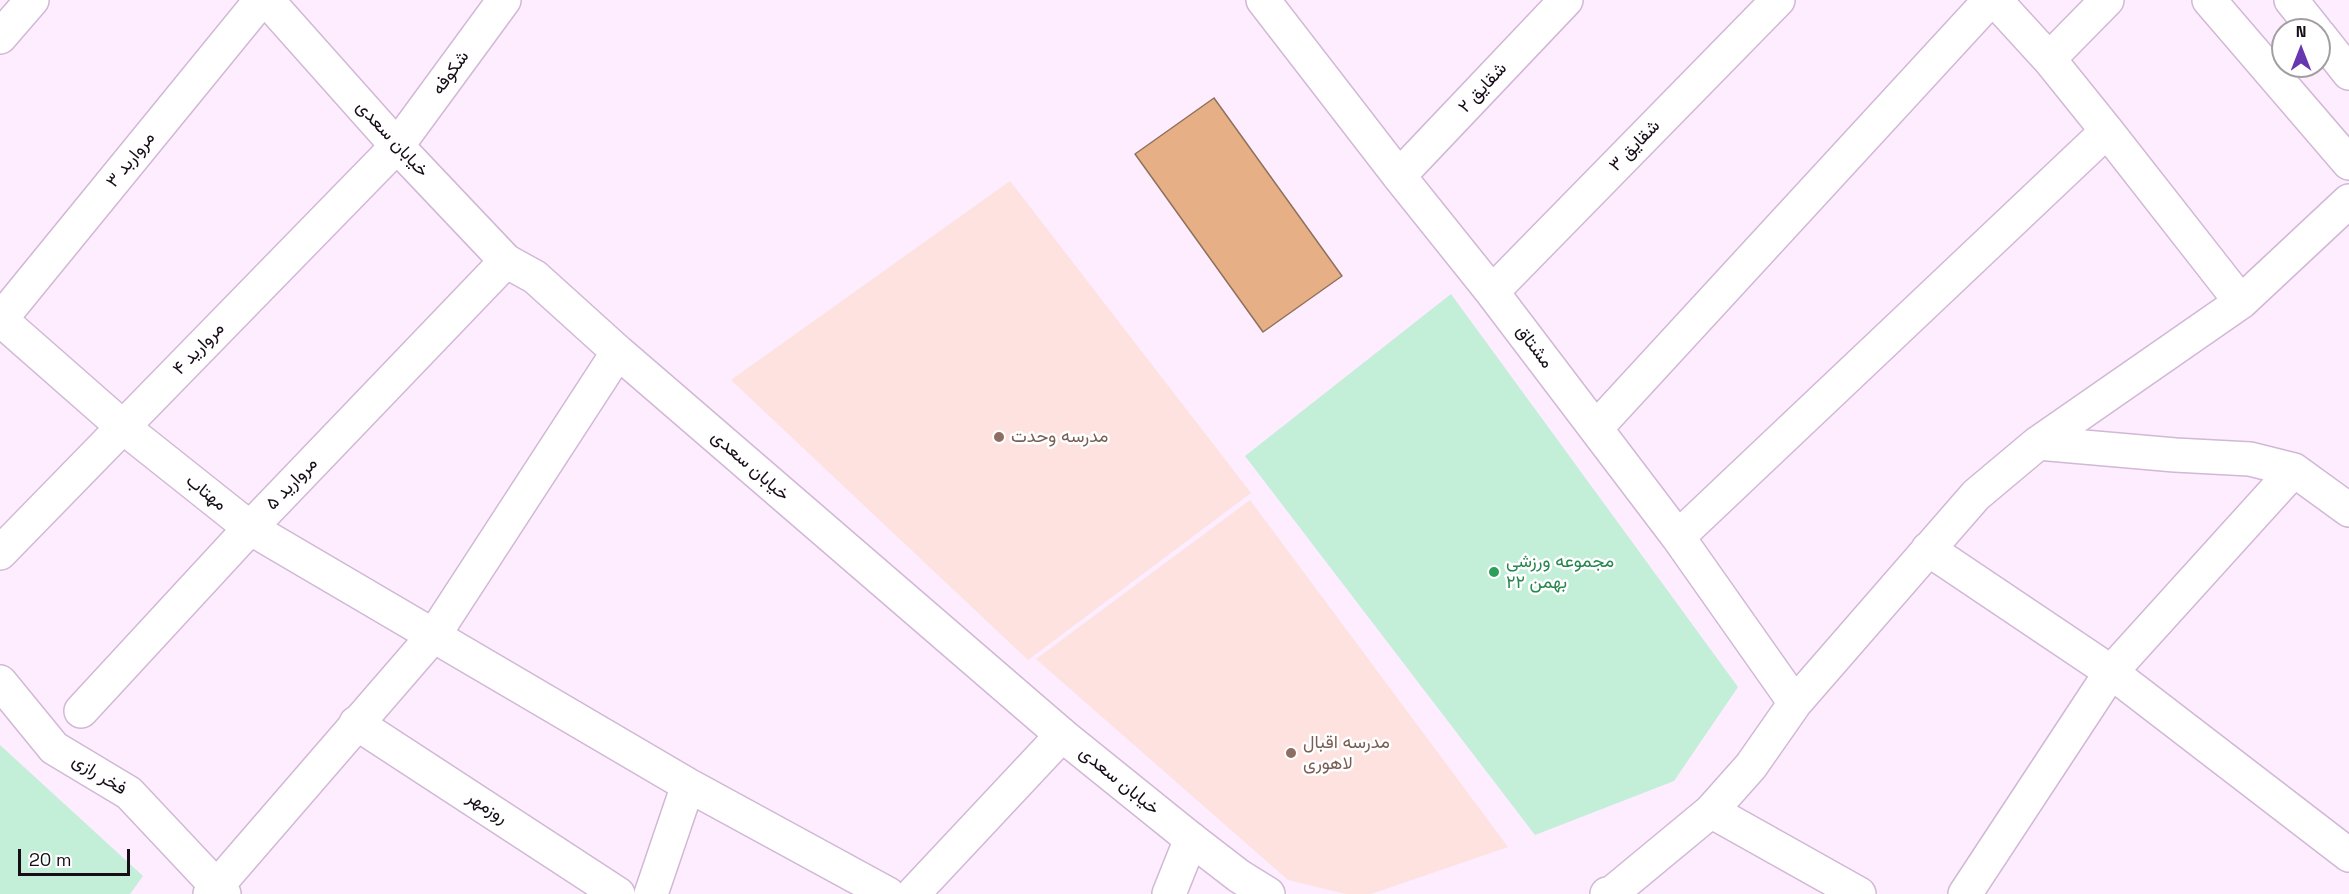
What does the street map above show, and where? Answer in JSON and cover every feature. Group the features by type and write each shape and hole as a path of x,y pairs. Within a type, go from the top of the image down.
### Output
{"street":[{"path":"0,37 32,0"},
{"name":"مرواربد ۳","path":"0,319 261,0"},
{"name":"خیابان سعدی","path":"267,0 397,146 506,261 535,277 618,352 1062,735 1191,839 1239,876 1268,894"},
{"name":"شکوفه","path":"397,146 504,0"},
{"name":"مشتاق","path":"1263,0 1596,428 1678,537 1795,703"},
{"name":"شقایق ۲","path":"1399,176 1566,0"},
{"name":"شقایق ۳","path":"1492,292 1778,0"},
{"path":"1596,428 1990,0"},
{"path":"1995,0 2049,59 2241,302"},
{"path":"2049,59 2107,0"},
{"path":"2209,0 2349,163"},
{"path":"2291,0 2305,18"},
{"path":"2331,50 2349,73"},
{"path":"1678,537 2107,131"},
{"name":"مروارید ۴","path":"0,553 397,146"},
{"path":"1607,894 1711,811 1751,766 1795,703 1976,495 2038,444 2241,302 2349,201"},
{"name":"مروارید ۵","path":"81,711 250,528 506,261"},
{"name":"مهتاب","path":"0,319 123,427 250,528 688,785 888,894"},
{"path":"216,892 356,723 434,635 618,352"},
{"path":"2038,444 2250,459 2295,470 2349,510"},
{"path":"1965,894 2111,672 2295,470"},
{"path":"1928,549 2111,672 2349,855"},
{"name":"فخر رازی","path":"0,682 54,748 129,793 216,892"},
{"name":"روزمهر","path":"356,723 618,894"},
{"path":"913,894 1062,735"},
{"path":"651,894 688,785"},
{"path":"1711,811 1858,894"},
{"path":"1169,894 1191,839"}],"shaded area":[{"name":"مدرسه وحدت","path":"1010,181 1251,493 1028,660 731,380"},
{"name":"مدرسه اقبال لاهوری","path":"1250,500 1508,847 1371,894 1346,894 1288,880 1036,659"}],"green space":[{"name":"مجموعه ورزشی ۲۲ بهمن","path":"1451,294 1738,687 1674,781 1535,835 1245,456"},
{"path":"0,745 143,876 130,894 0,894"}],"building":[{"path":"1214,98 1342,276 1263,332 1135,154"}],"place":[{"name":"مدرسه وحدت","path":"999,437"},
{"name":"مجموعه ورزشی ۲۲ بهمن","path":"1494,572"},
{"name":"مدرسه اقبال لاهوری","path":"1291,753"}]}
